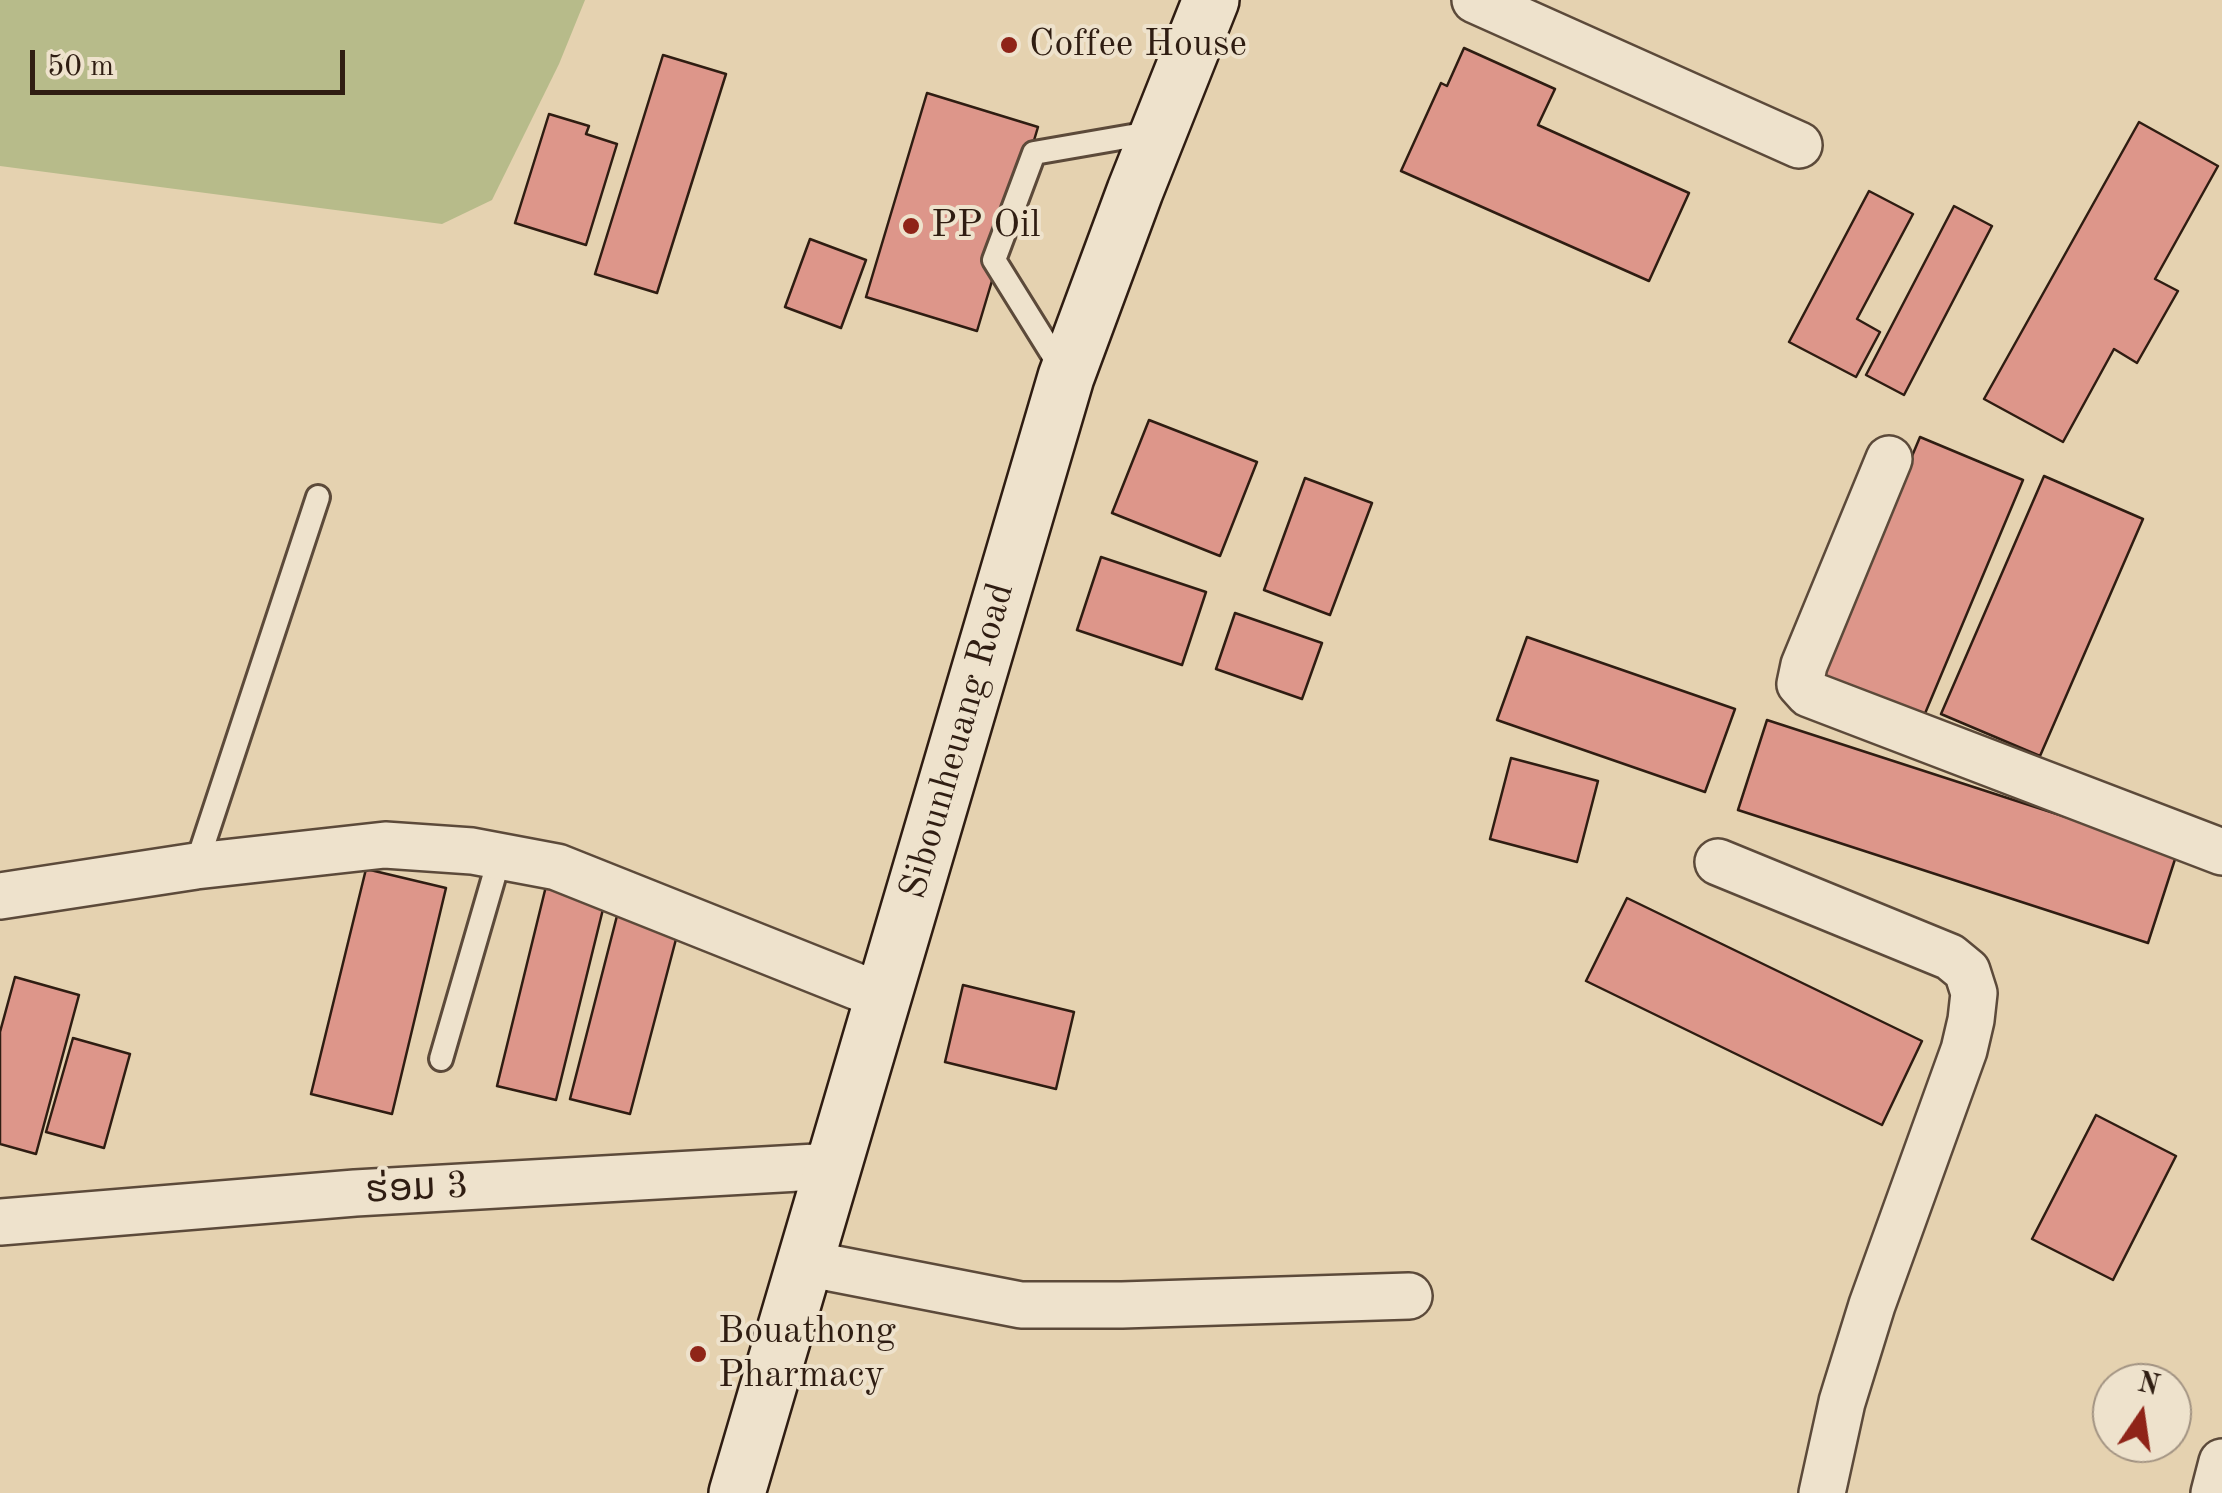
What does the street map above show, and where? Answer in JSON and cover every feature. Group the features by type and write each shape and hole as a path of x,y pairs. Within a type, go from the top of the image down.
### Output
{"street":[{"path":"1475,0 1800,145"},
{"name":"Sibounheuang Road","path":"738,1493 1066,377 1207,1"},
{"path":"1889,459 1804,665 1800,684 1808,694 2222,852"},
{"path":"0,896 196,866 384,846 472,851 557,867 883,997"},
{"path":"1718,862 1950,957 1967,971 1974,993 1964,1050 1872,1305 1842,1402 1822,1493"},
{"name":"ຮ່ອມ 3","path":"0,1222 355,1193 834,1166"},
{"path":"806,1262 1021,1305 1409,1296"},
{"path":"2214,1493 2222,1462"}],"lane":[{"path":"1066,377 994,260 1034,154 1159,131"},
{"path":"196,866 318,497"},
{"path":"441,1060 500,856"}],"green space":[{"path":"0,0 585,0 559,64 492,200 442,224 0,166"}],"building":[{"path":"1464,48 1555,89 1538,125 1689,193 1649,281 1401,171 1441,83 1447,86"},
{"path":"663,55 726,74 657,293 595,274"},
{"path":"927,93 1038,127 977,331 866,297"},
{"path":"549,114 589,126 586,134 617,144 586,245 515,223"},
{"path":"2139,122 2218,166 2155,279 2178,291 2137,363 2114,349 2063,442 1984,399"},
{"path":"1869,191 1913,214 1857,319 1880,332 1856,377 1789,342"},
{"path":"1954,206 1992,226 1904,395 1866,375"},
{"path":"810,239 866,260 841,328 785,307"},
{"path":"1149,420 1257,462 1220,556 1112,513"},
{"path":"1920,437 2023,480 1921,723 1818,681"},
{"path":"2044,476 2143,519 2040,756 1941,714"},
{"path":"1305,478 1372,503 1330,615 1264,590"},
{"path":"1101,557 1206,592 1182,665 1077,630"},
{"path":"1235,613 1322,643 1302,699 1216,669"},
{"path":"1527,637 1735,709 1705,792 1497,720"},
{"path":"1767,720 2177,853 2148,943 1738,810"},
{"path":"1511,758 1598,781 1577,862 1490,839"},
{"path":"366,869 446,888 392,1114 311,1094"},
{"path":"547,882 606,897 556,1100 497,1086"},
{"path":"1627,898 1922,1041 1882,1125 1586,981"},
{"path":"619,908 680,924 630,1114 570,1099"},
{"path":"15,977 79,995 36,1154 0,1144 0,1032"},
{"path":"963,985 1074,1012 1056,1089 945,1062"},
{"path":"73,1038 130,1054 104,1148 46,1132"},
{"path":"2096,1115 2176,1156 2113,1280 2032,1239"}],"place":[{"name":"Coffee House","path":"1009,45"},
{"name":"PP Oil","path":"911,226"},
{"name":"Bouathong Pharmacy","path":"698,1354"}]}
